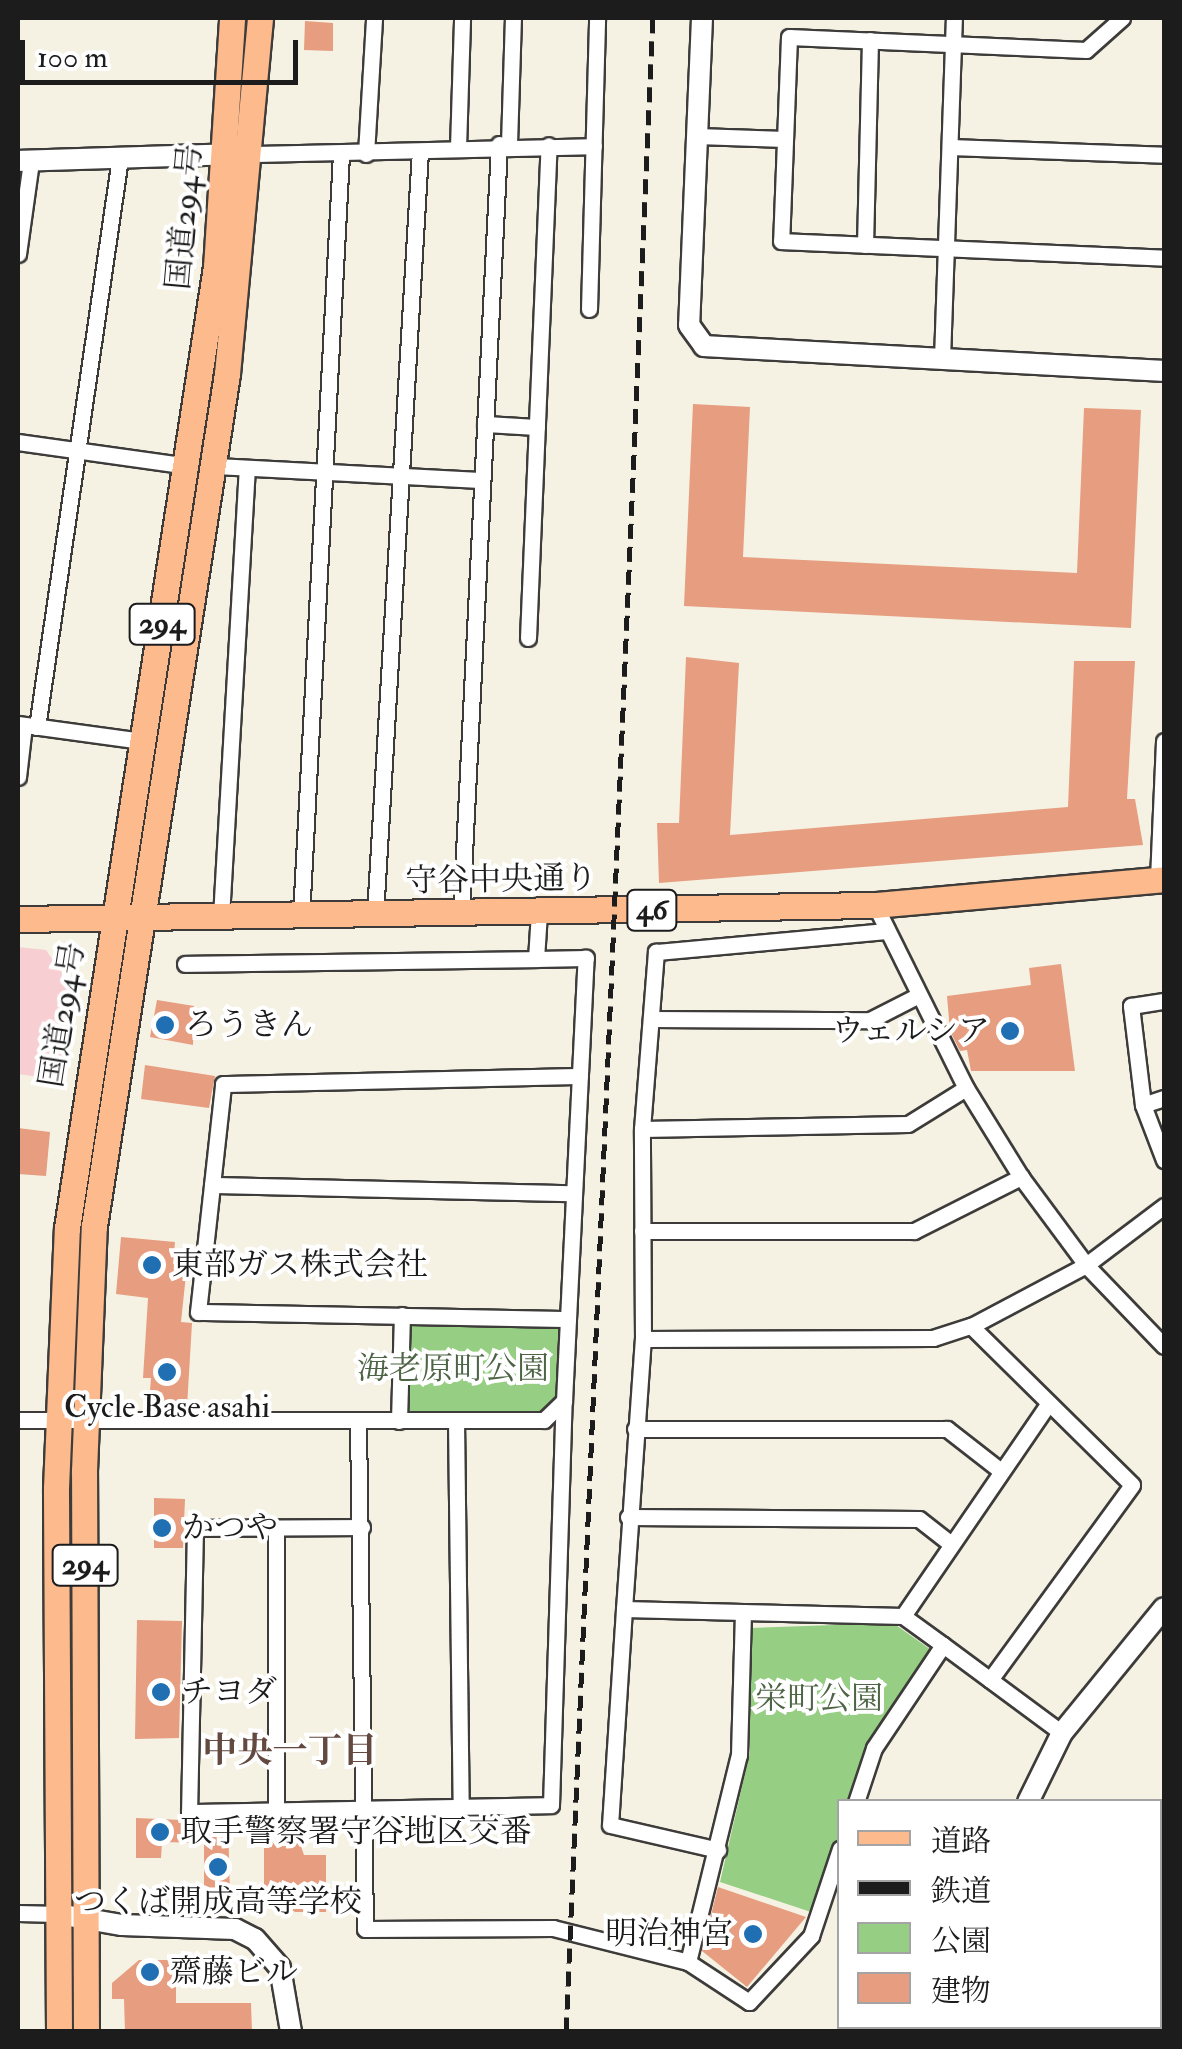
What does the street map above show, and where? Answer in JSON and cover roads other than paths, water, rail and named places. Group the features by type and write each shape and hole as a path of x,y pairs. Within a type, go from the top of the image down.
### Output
{"main road":[{"name":"国道294号","path":"59,2032 58,1420 75,1148 142,741 201,466 232,18"},
{"name":"国道294号","path":"86,2032 86,1420 94,1226 201,466 252,154 260,18"},
{"name":"守谷中央通り","path":"18,919 875,906 1162,879"}],"street":[{"path":"366,154 374,18"},
{"path":"458,148 462,18"},
{"path":"460,914 485,424 513,18"},
{"path":"589,309 597,18"},
{"path":"702,18 693,337 716,350 1164,371"},
{"path":"942,359 954,18"},
{"path":"1122,18 1086,50 789,37 781,241 1164,258"},
{"path":"865,245 870,40"},
{"path":"696,136 785,138"},
{"path":"18,254 24,161 342,155 504,144 594,146"},
{"path":"528,638 549,144"},
{"path":"950,147 1164,156"},
{"path":"375,915 420,151"},
{"path":"302,916 342,155"},
{"path":"18,776 76,450 120,158"},
{"path":"485,424 537,427"},
{"path":"18,442 247,472 482,480"},
{"path":"221,917 247,472"},
{"path":"26,725 142,741"},
{"path":"1162,879 1164,741"},
{"path":"875,906 966,1088 1021,1176 1086,1265 1164,1346"},
{"path":"536,959 539,912"},
{"path":"718,1850 610,1825 628,1517 644,1339 642,1129 656,952 887,931"},
{"path":"185,964 586,958 564,1402 551,1805 276,1807 188,1812 196,1528 362,1528"},
{"path":"652,1019 870,1020 918,996"},
{"path":"1164,1001 1131,1006 1143,1105 1164,1160"},
{"path":"568,1319 198,1312 223,1084 580,1076"},
{"path":"642,1129 908,1124 966,1088"},
{"path":"1143,1105 1164,1098"},
{"path":"642,1231 914,1231 1021,1176"},
{"path":"212,1185 574,1193"},
{"path":"644,1339 934,1338 971,1326 1086,1265 1164,1206"},
{"path":"399,1421 402,1315"},
{"path":"971,1326 1132,1485 990,1680"},
{"path":"18,1420 544,1420 564,1402"},
{"path":"903,1616 1049,1403"},
{"path":"456,1420 461,1806"},
{"path":"358,1422 365,1929 553,1928 688,1962 749,2002 812,1936 837,1858"},
{"path":"635,1429 947,1430 1001,1471"},
{"path":"628,1517 919,1520 950,1544"},
{"path":"276,1528 276,1807"},
{"path":"1029,1799 1062,1732 1164,1608"},
{"path":"624,1609 903,1616 1062,1732"},
{"path":"688,1962 739,1755 742,1612"},
{"path":"857,1799 874,1748 943,1645"},
{"path":"18,1912 122,1925 221,1926 256,1939 280,1968 291,2032"}],"railway":[{"path":"566,2032 653,18"}],"place":[{"name":"ろうきん","path":"165,1025"},
{"name":"ウェルシア","path":"1010,1031"},
{"name":"東部ガス株式会社","path":"152,1265"},
{"name":"Cycle Base asahi","path":"167,1372"},
{"name":"かつや","path":"162,1528"},
{"name":"チヨダ","path":"161,1692"},
{"name":"取手警察署守谷地区交番","path":"160,1832"},
{"name":"つくば開成高等学校","path":"218,1867"},
{"name":"明治神宮","path":"753,1934"},
{"name":"齋藤ビル","path":"150,1972"}],"district":[{"name":"中央一丁目","path":"290,1751"}],"park label":[{"name":"海老原町公園","path":"453,1369"},
{"name":"栄町公園","path":"819,1699"}]}
